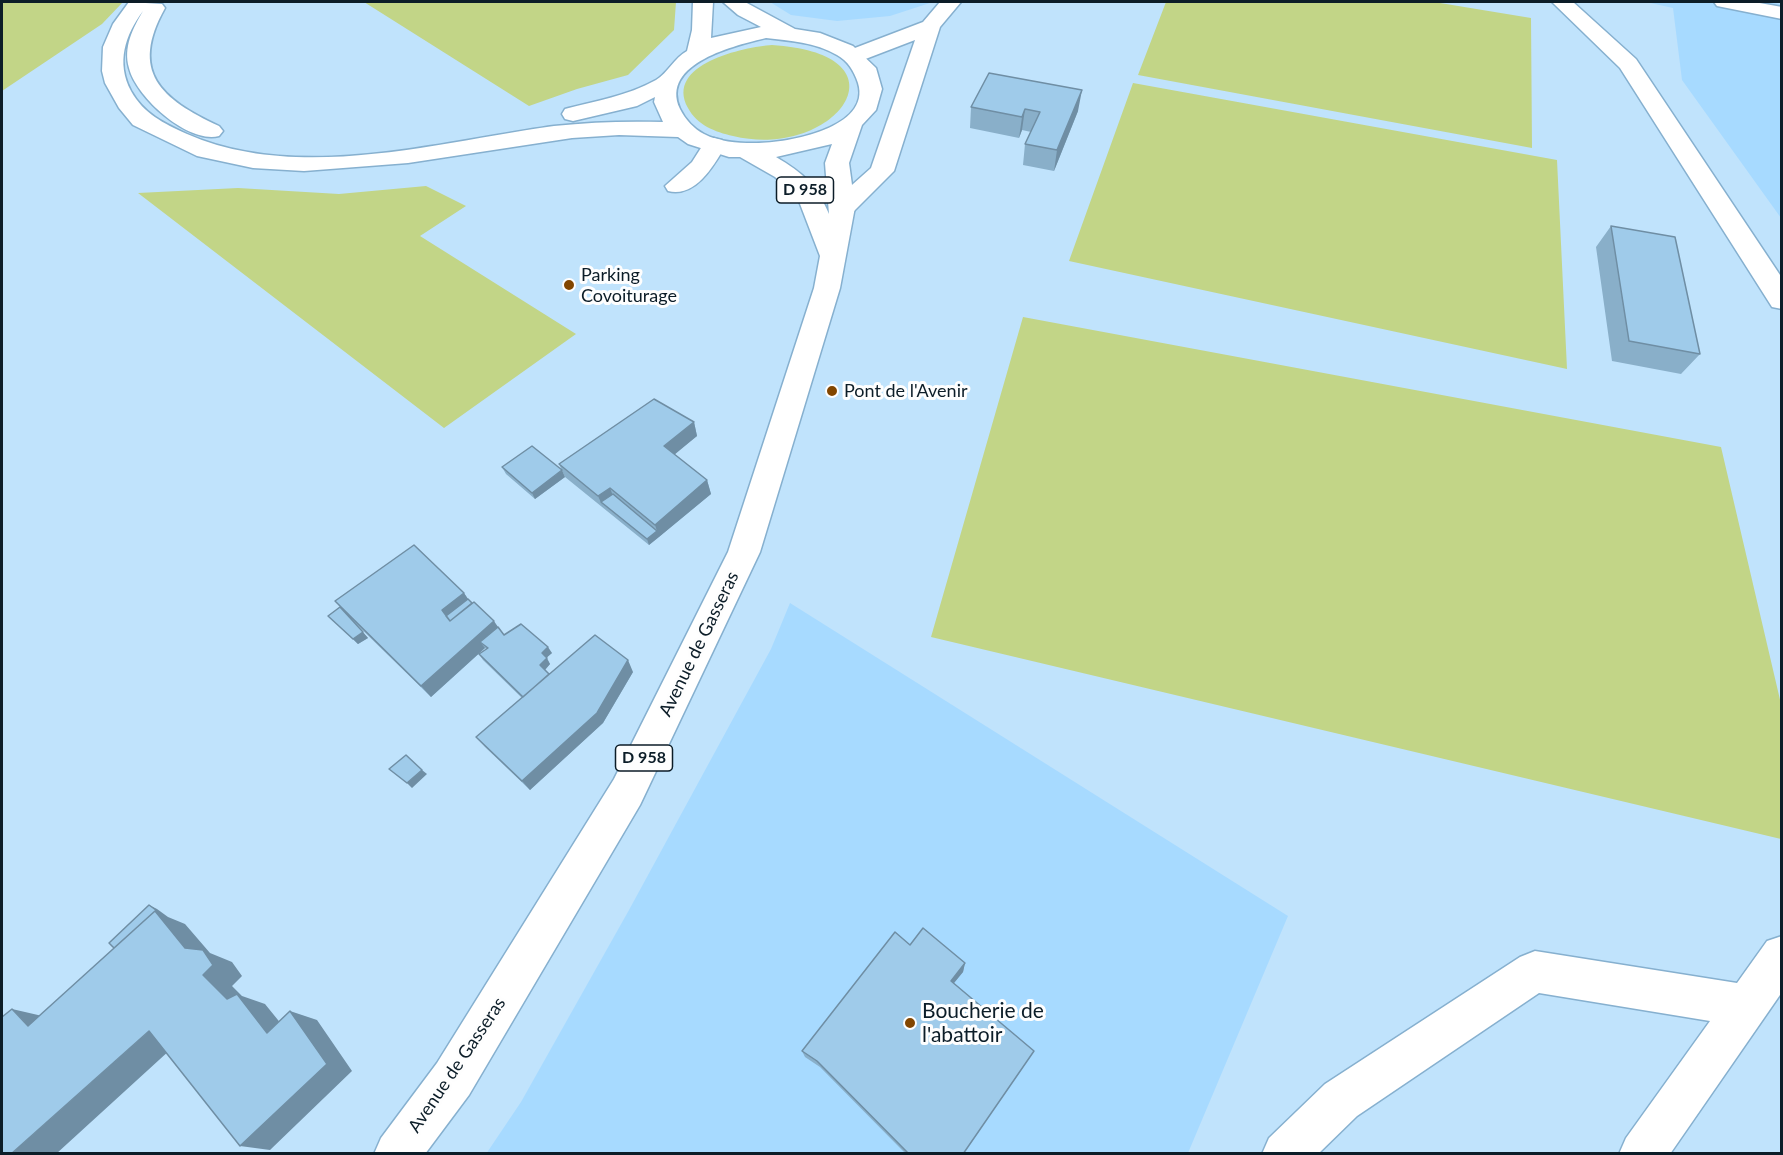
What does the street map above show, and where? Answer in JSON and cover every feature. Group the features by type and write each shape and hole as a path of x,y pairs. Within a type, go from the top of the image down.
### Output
{"main road":[{"path":"139,2 122,23 111,53 118,89 136,116 178,141 221,155 290,164 357,162 610,127 682,130"},
{"path":"160,2 146,21 137,44 146,86 164,105 187,121 242,141 322,148 406,141 514,126 576,114 629,101 665,84"},
{"path":"698,50 703,30 703,2"},
{"path":"734,2 746,11 790,33"},
{"path":"843,207 882,171 930,26 951,2"},
{"path":"1562,2 1628,64 1782,300"},
{"path":"1724,2 1775,12 1782,32"},
{"path":"855,56 930,26"},
{"path":"790,33 816,37 838,45 855,56 868,71 872,89 866,108 851,124 816,143 794,148 747,151 714,145 682,130 669,116 663,100 665,84 677,66 698,50 741,35 790,33"},
{"name":"Avenue de Gasseras","path":"397,1154 453,1079 627,792 739,562 808,354 827,288 843,207 837,163 851,124"},
{"path":"677,186 701,167 714,145"},
{"name":"Avenue de Gasseras","path":"747,151 784,172 808,193 832,255"},
{"path":"1642,1154 1782,956"},
{"path":"1285,1154 1341,1100 1535,972 1746,1006"}],"shaded area":[{"path":"770,2 933,2 890,16 837,21 791,15"},
{"path":"1646,2 1781,4 1781,218 1682,80 1673,8"},
{"path":"790,603 1288,916 1188,1153 486,1154 521,1102 629,910 771,649"}],"green space":[{"path":"2,2 123,2 102,24 2,91"},
{"path":"364,2 676,2 674,30 628,75 577,89 529,106"},
{"path":"1166,2 1434,2 1531,18 1532,148 1138,75"},
{"path":"772,45 816,53 841,67 849,84 844,103 828,121 802,134 770,140 733,136 713,130 696,119 688,108 684,93 687,80 697,69 727,54"},
{"path":"1133,83 1557,160 1567,369 1069,261"},
{"path":"426,186 466,206 420,236 576,334 444,428 138,193 238,188 339,194"},
{"path":"1023,317 1721,447 1781,704 1781,839 931,637"}],"building":[{"path":"989,73 1082,90 1057,150 1025,144 1040,112 1025,109 1022,117 971,107"},
{"path":"1611,226 1675,237 1700,354 1629,341"},
{"path":"654,399 694,422 664,446 707,480 655,525 610,488 598,496 559,464"},
{"path":"532,446 562,470 532,493 502,467"},
{"path":"613,494 657,531 647,539 601,502"},
{"path":"414,545 464,593 442,610 450,621 474,602 494,621 421,686 335,601"},
{"path":"468,599 472,603 450,621 446,616"},
{"path":"340,607 363,632 353,639 328,616"},
{"path":"521,624 548,647 542,653 547,658 540,665 549,674 523,697 479,654 488,648 480,642 498,627 504,635"},
{"path":"595,635 628,660 597,713 522,781 476,737"},
{"path":"406,755 422,770 407,783 389,769"},
{"path":"149,905 160,913 155,911 114,948 109,943"},
{"path":"155,911 185,948 203,950 213,965 203,975 227,999 237,994 267,1033 290,1011 327,1064 240,1146 149,1031 11,1154 2,1154 2,1017 12,1009 28,1026"},
{"name":"Boucherie de l'abattoir","path":"923,928 965,963 951,981 1034,1051 963,1154 909,1154 817,1061 802,1051 895,932 910,945"}],"place":[{"name":"Parking Covoiturage","path":"569,285"},
{"name":"Pont de l'Avenir","path":"832,391"},
{"name":"Boucherie de l'abattoir","path":"910,1023"}]}
